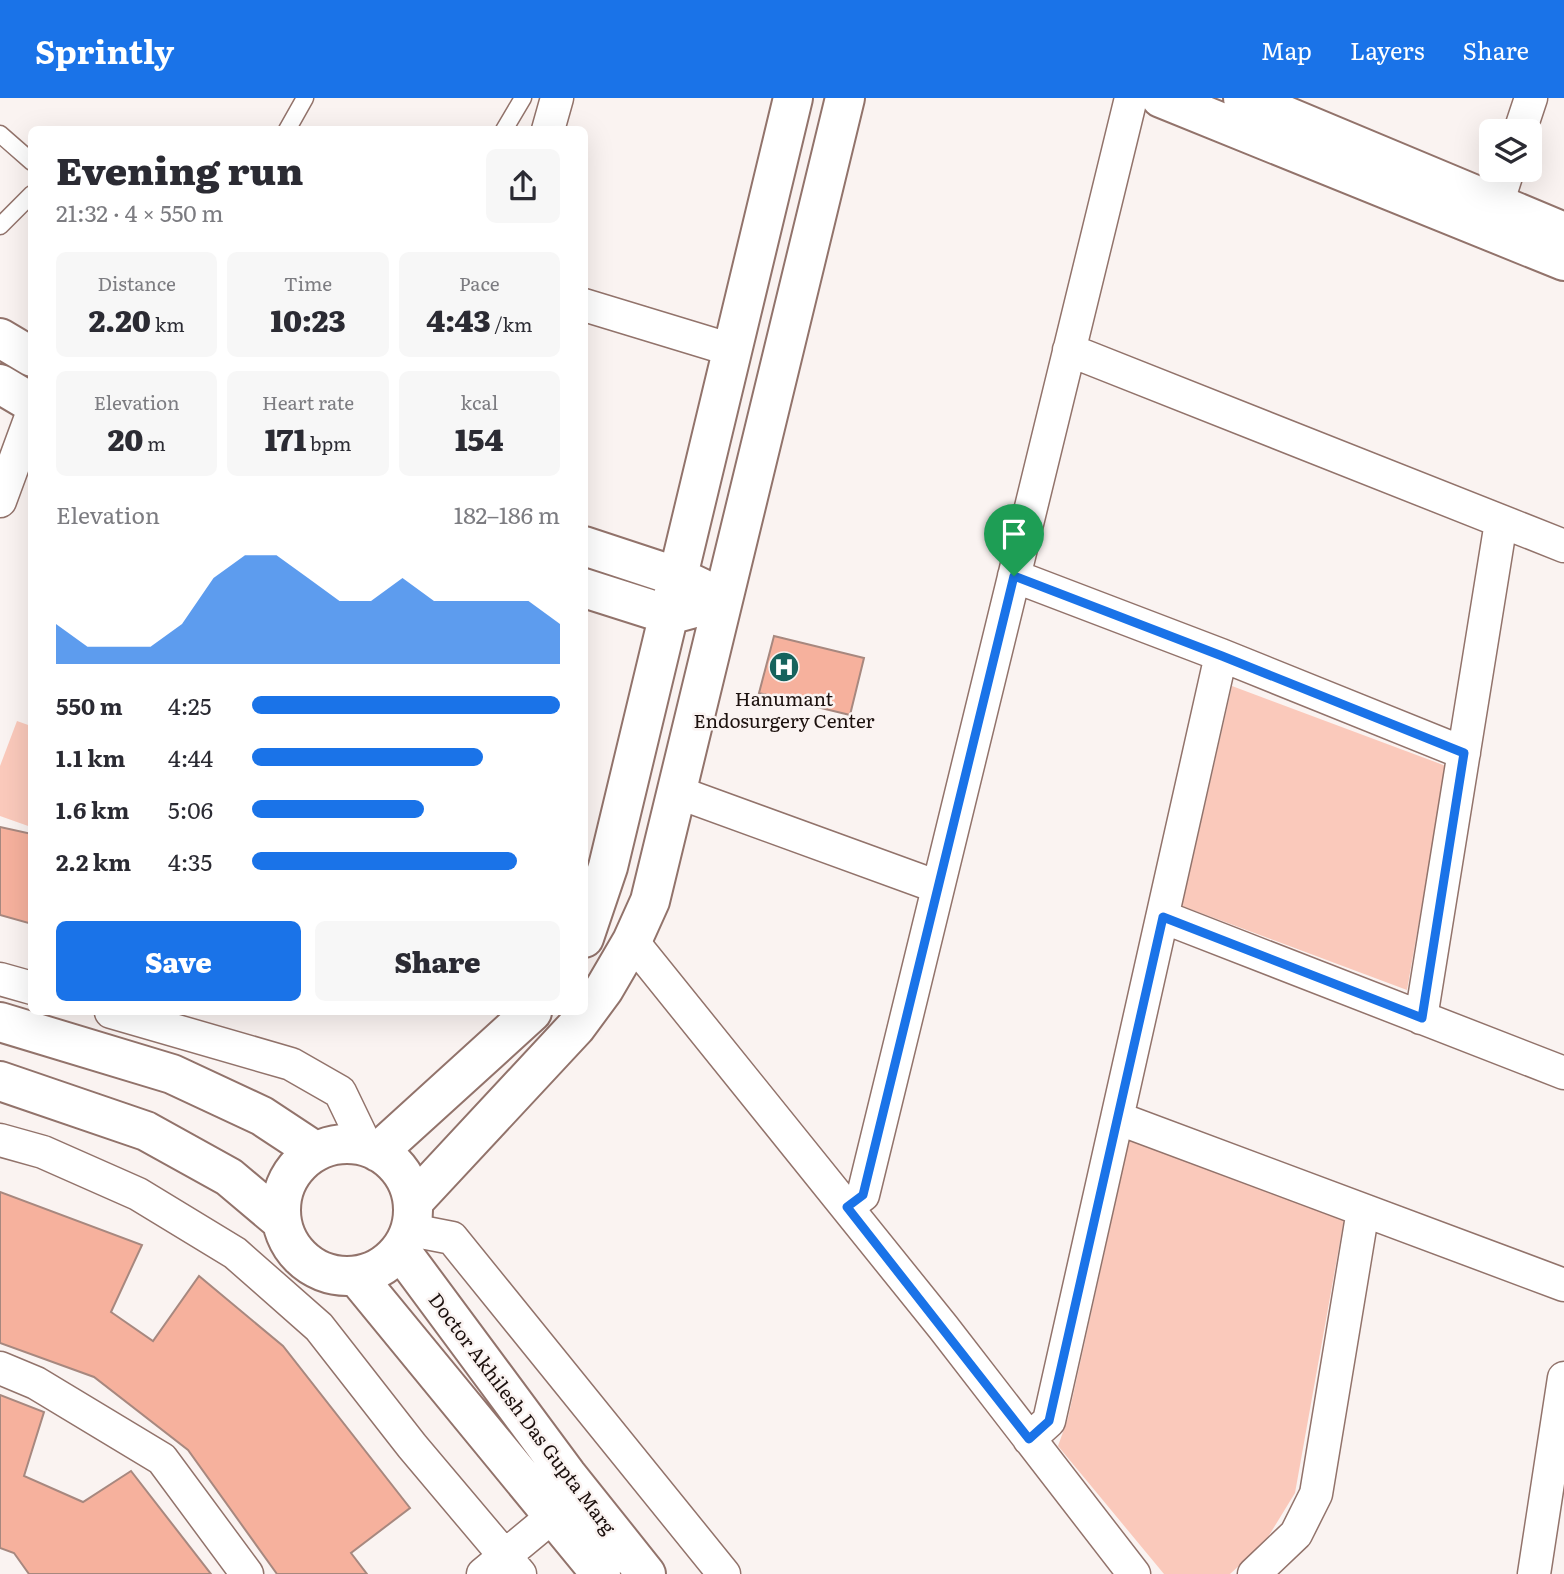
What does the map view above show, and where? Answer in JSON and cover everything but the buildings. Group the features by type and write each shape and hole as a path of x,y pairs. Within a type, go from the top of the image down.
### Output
{"street":[{"path":"549,126 557,98"},
{"path":"588,926 608,867 793,98"},
{"path":"588,1011 632,941 650,901 845,98"},
{"path":"847,1207 863,1195 1131,98"},
{"path":"1161,98 1564,261"},
{"path":"1243,98 1503,187 1564,232"},
{"path":"1524,119 1531,98"},
{"path":"588,306 732,349"},
{"path":"0,338 28,355"},
{"path":"1069,349 1564,546"},
{"path":"0,384 28,401"},
{"path":"0,501 28,425"},
{"path":"1422,1018 1501,522"},
{"path":"588,547 678,577 724,600"},
{"path":"1014,576 1464,753"},
{"path":"588,589 668,615 724,600"},
{"path":"1029,1439 1049,1421 1222,656"},
{"path":"677,792 938,887"},
{"path":"1163,917 1564,1073"},
{"path":"632,941 847,1207 1134,1574"},
{"path":"0,979 28,987"},
{"path":"121,1015 291,1064 340,1092 372,1149"},
{"path":"372,1149 528,1015"},
{"path":"409,1227 406,1179 389,1158 372,1149 340,1144 315,1151 294,1170 282,1191 280,1220 288,1242 306,1264 328,1275 357,1277 379,1269 409,1227 585,1015"},
{"path":"0,1022 172,1074 262,1116 315,1151"},
{"path":"0,1081 146,1131 229,1177 280,1220"},
{"path":"1117,1118 1564,1285"},
{"path":"0,1140 43,1152 138,1194 235,1253 319,1327 503,1568 554,1516"},
{"path":"1254,1574 1296,1534 1315,1494 1363,1210"},
{"path":"409,1227 452,1238 724,1574"},
{"name":"Doctor Akhilesh Das Gupta Marg","path":"409,1227 567,1475 646,1574"},
{"name":"Doctor Akhilesh Das Gupta Marg","path":"357,1277 601,1574"},
{"path":"0,1368 36,1383 162,1459 247,1574"},
{"path":"1534,1574 1564,1378"}],"lane":[{"path":"289,126 305,98"},
{"path":"506,126 523,98"},
{"path":"0,134 28,158"},
{"path":"0,226 28,198"}],"shaded area":[{"path":"1232,686 1446,766 1407,990 1182,906"},
{"path":"17,721 28,725 28,826 0,816 0,766"},
{"path":"1130,1137 1344,1219 1295,1493 1265,1542 1230,1574 1164,1574 1058,1446 1068,1418"}],"place":[{"name":"Hanumant Endosurgery Center","path":"784,667"}],"route":[{"path":"1014,576 1464,753 1422,1018 1163,917 1049,1421 1029,1439 847,1207 863,1195 1014,576"}]}
